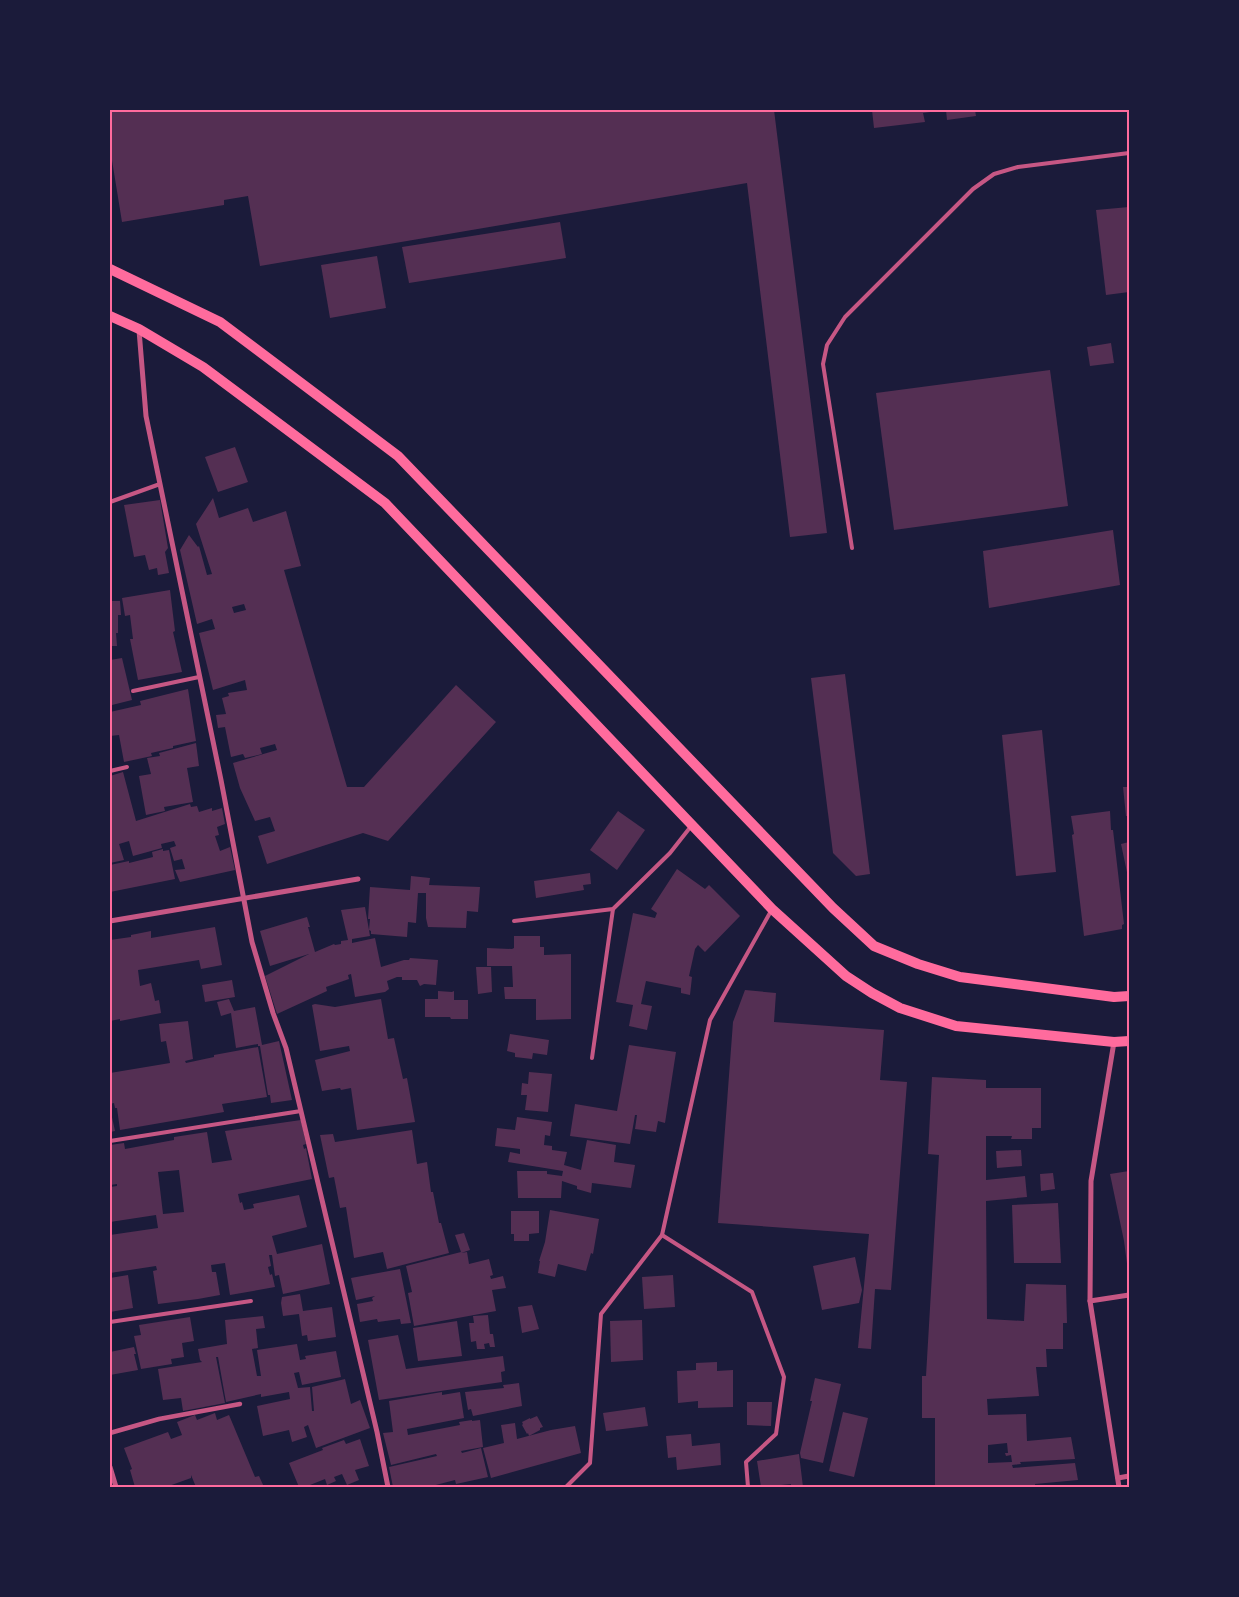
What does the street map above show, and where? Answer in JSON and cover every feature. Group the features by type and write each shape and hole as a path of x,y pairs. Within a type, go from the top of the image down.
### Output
{"main road":[{"path":"110,269 220,322 398,456 833,908 874,946 918,964 960,977 1114,997 1129,996"},
{"path":"110,316 139,328 203,367 385,503 772,909 846,976 872,994 900,1008 956,1026 1114,1042 1129,1041"}],"street":[{"path":"139,328 146,416 252,942 273,1013 286,1048 302,1111 377,1432 388,1487"},
{"path":"110,921 358,880"},
{"path":"1114,1042 1090,1181 1090,1301 1119,1487"},
{"path":"1090,1301 1129,1295"},
{"path":"110,1433 159,1419 240,1404"},
{"path":"110,1467 116,1487"},
{"path":"1118,1478 1129,1476"}],"lane":[{"path":"852,548 823,364 827,345 845,317 973,189 994,174 1018,167 1129,153"},
{"path":"110,502 160,484"},
{"path":"132,691 199,677"},
{"path":"110,771 127,767"},
{"path":"592,1058 613,909 670,853 692,825"},
{"path":"514,921 613,909"},
{"path":"566,1487 590,1464 602,1314 662,1235 710,1020 772,909"},
{"path":"110,1141 302,1111"},
{"path":"662,1235 752,1292 784,1377 776,1434 746,1462 748,1487"},
{"path":"110,1322 251,1301"}],"building":[{"path":"110,110 774,110 827,533 790,537 747,183 260,266 248,196 224,200 224,205 122,222 110,148"},
{"path":"872,110 938,111 923,113 925,122 874,128"},
{"path":"946,110 975,110 976,116 947,120"},
{"path":"1129,207 1129,292 1106,295 1096,210"},
{"path":"560,222 566,258 409,283 402,247"},
{"path":"377,256 386,308 330,318 321,265"},
{"path":"1111,343 1114,363 1090,366 1087,347"},
{"path":"1050,370 1068,506 894,530 876,393"},
{"path":"235,447 248,482 218,492 205,457"},
{"path":"213,498 219,518 248,508 253,522 286,511 301,566 284,570 347,787 364,787 456,685 496,722 388,841 363,833 267,864 258,836 275,831 270,817 255,821 240,788 233,763 277,750 275,744 260,748 262,754 245,758 243,754 231,757 225,727 218,728 216,715 226,714 222,698 229,696 228,693 247,690 245,680 213,690 199,633 215,629 212,619 197,624 180,550 189,535 199,546 207,575 212,574 196,524","holes":["244,604 246,610 234,613 232,607"]},
{"path":"160,500 168,548 165,552 169,573 158,575 157,568 149,570 145,555 134,557 124,505"},
{"path":"1113,530 1120,585 989,608 983,551"},
{"path":"170,590 175,631 173,632 182,672 138,680 130,639 133,639 130,615 125,616 122,598"},
{"path":"110,601 120,601 121,615 118,615 117,646 110,646"},
{"path":"122,658 132,700 112,705 110,697 110,660"},
{"path":"845,674 870,874 856,876 833,853 811,678"},
{"path":"188,689 196,741 151,753 152,756 124,762 119,735 110,736 110,712 141,705 140,701"},
{"path":"1042,730 1056,872 1016,876 1002,735"},
{"path":"196,743 199,766 187,768 193,802 164,807 165,811 146,815 139,776 151,774 147,758 160,756 159,753"},
{"path":"123,772 136,821 190,804 191,807 197,806 199,812 212,808 212,811 222,808 225,824 217,827 219,835 215,836 220,851 230,847 235,870 180,882 175,870 185,869 182,859 174,861 170,848 176,846 174,841 161,844 162,848 133,856 129,841 119,844 124,860 110,863 110,776"},
{"path":"1123,787 1129,787 1129,816 1126,816"},
{"path":"618,811 645,830 617,870 590,850"},
{"path":"1110,811 1124,924 1122,929 1084,936 1071,816"},
{"path":"1129,842 1129,877 1128,877 1121,844"},
{"path":"163,849 163,851 169,850 175,879 110,892 110,865 129,861 129,863 153,857 152,852"},
{"path":"677,869 705,889 709,885 740,916 705,952 698,945 695,949 689,976 692,977 690,995 681,993 681,988 646,981 641,1004 652,1006 647,1030 629,1026 633,1005 616,1002 633,913 655,918 657,913 651,909"},
{"path":"590,873 591,884 583,885 584,890 536,898 534,881"},
{"path":"411,876 430,878 429,885 480,887 478,912 467,911 466,928 428,927 426,893 418,893 416,923 408,922 407,937 371,934 369,930 370,919 368,919 370,887 410,890"},
{"path":"365,907 370,936 352,939 352,943 375,938 381,967 409,960 410,958 438,960 436,985 424,984 420,986 417,980 402,980 402,977 397,977 387,981 389,989 385,992 355,997 351,974 348,975 349,979 326,987 327,991 277,1014 265,976 309,954 270,966 260,931 307,917 315,952 348,940 341,910"},
{"path":"215,927 222,965 201,969 199,960 138,970 140,986 151,983 155,1001 159,1000 161,1013 120,1021 120,1019 110,1021 110,940 131,937 131,935 151,931 151,938"},
{"path":"514,936 540,936 540,947 544,947 544,955 571,954 571,1019 536,1020 536,999 505,999 504,987 513,987 512,966 487,966 487,948 512,949 514,948"},
{"path":"476,967 491,967 492,992 478,994"},
{"path":"232,980 235,997 205,1002 202,985"},
{"path":"745,990 776,993 774,1022 884,1030 880,1080 907,1082 891,1290 875,1289 871,1349 858,1348 869,1234 718,1223 733,1022"},
{"path":"438,991 454,991 454,1000 468,1000 468,1019 425,1017 425,999 438,999"},
{"path":"229,999 234,1011 255,1007 262,1045 279,1041 292,1100 271,1103 260,1046 258,1044 236,1048 231,1013 221,1016 217,1002"},
{"path":"381,999 388,1039 394,1038 403,1079 407,1078 415,1122 357,1130 351,1088 322,1091 315,1060 350,1051 349,1046 320,1051 312,1005 335,1007"},
{"path":"188,1021 193,1059 185,1061 186,1063 214,1057 214,1055 258,1047 267,1097 222,1104 224,1112 120,1130 117,1108 115,1108 114,1103 110,1104 110,1073 170,1063 166,1041 161,1042 159,1024"},
{"path":"510,1034 549,1040 547,1055 533,1053 532,1059 515,1057 515,1053 507,1051"},
{"path":"629,1045 676,1052 665,1123 658,1121 656,1132 635,1129 637,1115 635,1115 630,1144 570,1136 575,1104 617,1111"},
{"path":"529,1072 552,1074 548,1112 525,1110 527,1095 521,1095 522,1083 528,1084"},
{"path":"932,1077 986,1080 986,1088 1041,1088 1041,1128 1032,1128 1032,1139 1011,1139 1012,1136 986,1136 986,1180 1025,1176 1027,1197 986,1201 987,1319 1024,1321 1026,1284 1066,1285 1067,1323 1063,1323 1063,1349 1046,1349 1047,1367 1036,1367 1039,1396 987,1399 988,1415 1026,1414 1027,1441 1071,1437 1075,1459 1020,1462 1021,1464 1012,1465 1013,1468 1075,1463 1078,1480 1035,1484 1035,1487 935,1487 935,1418 922,1418 922,1376 926,1376 939,1155 928,1154","holes":["1007,1443 1008,1453 1005,1453 1006,1456 1011,1455 1012,1462 988,1463 988,1445"]},
{"path":"110,1108 115,1131 110,1132"},
{"path":"517,1117 552,1122 550,1136 545,1135 544,1145 552,1146 552,1150 567,1152 564,1165 581,1170 587,1140 616,1145 614,1162 635,1165 631,1188 592,1183 591,1193 577,1189 577,1186 562,1181 561,1198 518,1198 517,1171 547,1171 547,1174 562,1176 563,1171 508,1162 510,1152 520,1154 520,1149 495,1146 497,1128 515,1130"},
{"path":"301,1120 306,1144 303,1145 304,1149 306,1148 312,1179 238,1194 244,1210 254,1208 253,1204 299,1195 307,1227 272,1236 277,1254 322,1244 330,1284 283,1294 279,1275 275,1276 272,1255 269,1255 271,1266 268,1267 275,1287 230,1295 225,1263 211,1265 212,1272 216,1272 220,1295 158,1304 153,1271 157,1270 156,1266 110,1273 110,1235 158,1228 156,1215 110,1222 110,1187 117,1186 117,1184 110,1185 110,1145 124,1143 125,1149 174,1140 174,1137 207,1132 212,1163 232,1160 225,1131","holes":["179,1170 184,1212 163,1214 158,1172"]},
{"path":"412,1130 417,1164 427,1162 431,1192 433,1192 439,1223 441,1223 449,1253 387,1269 383,1252 354,1258 346,1207 340,1208 334,1177 329,1178 320,1135 333,1134 335,1142"},
{"path":"1021,1150 1022,1166 997,1168 996,1151"},
{"path":"1129,1171 1128,1271 1124,1241 1110,1174"},
{"path":"1053,1173 1055,1189 1041,1191 1040,1174"},
{"path":"1058,1203 1061,1263 1014,1263 1012,1205"},
{"path":"550,1210 599,1219 593,1254 591,1253 586,1271 558,1264 555,1277 538,1273"},
{"path":"511,1211 539,1211 539,1233 529,1234 529,1241 514,1241 514,1234 511,1234"},
{"path":"464,1233 470,1250 461,1253 467,1252 469,1264 489,1259 493,1275 490,1276 491,1279 503,1276 506,1288 492,1290 496,1311 414,1326 408,1293 412,1292 406,1266 461,1252 455,1235"},
{"path":"855,1257 862,1290 859,1303 822,1310 813,1266"},
{"path":"400,1269 411,1323 401,1324 400,1319 378,1322 377,1319 360,1322 357,1304 373,1301 372,1298 375,1296 356,1300 351,1278"},
{"path":"128,1275 133,1308 110,1312 110,1278"},
{"path":"673,1275 675,1307 644,1309 642,1277"},
{"path":"300,1294 303,1311 332,1307 336,1337 308,1341 307,1335 302,1336 299,1314 283,1316 282,1297"},
{"path":"532,1305 539,1329 522,1333 518,1307"},
{"path":"488,1315 490,1334 493,1334 495,1347 490,1347 489,1343 484,1344 485,1349 477,1349 476,1341 471,1342 469,1323 474,1323 473,1316"},
{"path":"263,1316 265,1328 256,1329 258,1348 252,1349 257,1376 261,1376 257,1350 297,1344 300,1360 306,1359 305,1356 336,1351 341,1377 302,1385 299,1372 294,1373 298,1388 310,1387 312,1411 314,1411 312,1387 345,1379 351,1404 360,1400 370,1428 316,1448 308,1425 304,1427 307,1437 292,1442 289,1430 263,1436 257,1406 290,1399 289,1392 261,1397 261,1394 226,1402 218,1357 216,1357 225,1403 183,1411 181,1398 163,1400 158,1369 202,1362 198,1349 227,1344 225,1320"},
{"path":"190,1317 194,1341 182,1343 184,1357 171,1359 172,1364 141,1369 134,1336 141,1335 139,1325"},
{"path":"642,1320 643,1360 611,1362 610,1321"},
{"path":"457,1321 462,1356 418,1361 413,1328"},
{"path":"398,1335 406,1369 503,1356 505,1371 501,1372 502,1382 379,1400 368,1340"},
{"path":"134,1347 138,1370 110,1375 110,1352"},
{"path":"717,1362 717,1371 733,1370 733,1407 698,1408 698,1401 678,1403 677,1371 696,1370 696,1363"},
{"path":"815,1378 841,1384 823,1463 801,1458 800,1453 812,1401 810,1401"},
{"path":"519,1383 522,1406 473,1416 471,1409 468,1410 465,1392 504,1388 503,1385"},
{"path":"442,1392 442,1395 460,1392 464,1418 407,1429 408,1435 460,1425 459,1422 480,1420 483,1447 461,1451 462,1453 481,1448 488,1477 456,1484 455,1480 428,1487 393,1487 389,1467 437,1456 436,1454 391,1465 383,1433 393,1432 389,1401"},
{"path":"747,1402 772,1402 771,1426 747,1425"},
{"path":"645,1407 648,1426 606,1431 603,1413"},
{"path":"843,1412 868,1418 854,1477 829,1471"},
{"path":"215,1413 217,1420 229,1415 255,1477 259,1476 264,1487 196,1487 191,1475 191,1478 166,1487 135,1487 130,1470 132,1469 124,1448 168,1432 171,1439 182,1435 177,1422 195,1415 197,1420"},
{"path":"537,1416 543,1427 529,1436 522,1422"},
{"path":"515,1423 517,1439 575,1426 581,1453 491,1478 483,1448 504,1443 501,1425"},
{"path":"691,1434 692,1446 720,1443 721,1465 677,1470 676,1457 668,1458 666,1436"},
{"path":"360,1439 369,1466 355,1470 359,1480 347,1485 342,1474 334,1477 336,1481 327,1485 325,1479 305,1487 299,1487 289,1463 344,1440 346,1444"},
{"path":"799,1454 803,1487 791,1487 791,1484 761,1487 757,1461"}]}
